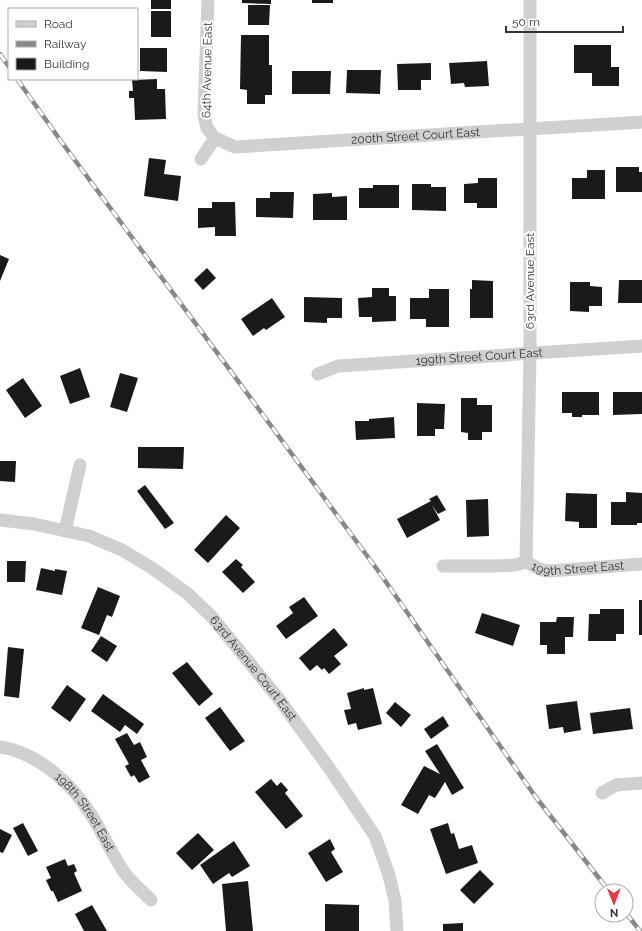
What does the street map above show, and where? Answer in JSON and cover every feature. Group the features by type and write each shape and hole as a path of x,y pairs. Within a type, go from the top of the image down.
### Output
{"street":[{"name":"64th Avenue East","path":"208,0 204,115 207,128 215,138"},
{"name":"63rd Avenue East","path":"526,562 530,354 530,0"},
{"name":"200th Street Court East","path":"215,138 235,147 642,122"},
{"path":"201,159 215,138"},
{"name":"199th Street Court East","path":"318,374 338,366 642,346"},
{"path":"65,531 80,465"},
{"name":"63rd Avenue Court East","path":"0,520 34,524 89,536 122,550 152,568 188,594 212,617 279,700 332,772 375,836 388,872 395,900 397,931"},
{"name":"199th Street East","path":"443,566 495,566 515,565 526,562 542,570 642,564"},
{"name":"198th Street East","path":"0,747 26,754 56,775 70,788 91,815 125,873 151,900"},
{"path":"602,793 616,785 642,783"}],"building":[{"path":"151,0 171,0 171,9 151,9"},
{"path":"242,0 271,0 271,4 242,3"},
{"path":"312,0 333,0 333,3 312,3"},
{"path":"248,5 270,5 269,25 248,25"},
{"path":"151,11 171,11 171,37 151,37"},
{"path":"241,35 269,35 269,65 272,65 272,95 265,95 265,104 247,104 247,90 240,89"},
{"path":"574,45 611,45 611,67 619,67 619,86 592,86 592,73 574,73"},
{"path":"140,48 167,48 167,72 140,71"},
{"path":"487,61 489,86 465,87 464,83 451,84 449,63"},
{"path":"431,63 431,80 421,80 421,90 398,90 397,64"},
{"path":"347,70 381,70 380,94 346,93"},
{"path":"292,71 331,71 330,94 292,94"},
{"path":"157,79 157,89 165,89 166,119 135,120 134,98 129,98 129,91 133,91 132,80"},
{"path":"149,158 166,160 164,174 181,176 178,201 144,196"},
{"path":"616,167 639,167 639,172 642,172 642,192 616,192"},
{"path":"587,170 605,170 605,199 572,199 572,178 587,178"},
{"path":"478,178 497,178 497,208 477,208 477,203 464,203 464,184 478,183"},
{"path":"412,184 431,184 431,187 446,187 446,211 412,210"},
{"path":"373,185 399,185 399,208 359,208 359,188 373,188"},
{"path":"270,192 294,192 293,218 256,217 256,198 270,198"},
{"path":"332,193 332,197 347,196 347,220 313,220 313,194"},
{"path":"212,202 235,202 236,236 215,236 215,227 198,228 198,208 212,208"},
{"path":"0,255 9,259 0,281"},
{"path":"207,268 216,278 203,290 194,280"},
{"path":"472,280 493,281 493,318 470,318 470,289 472,289"},
{"path":"619,280 642,280 642,303 618,303"},
{"path":"570,282 590,282 590,286 602,287 602,306 589,306 589,312 570,311"},
{"path":"372,288 389,288 389,296 396,296 396,321 372,322 372,317 359,317 358,298 372,297"},
{"path":"429,289 449,289 449,327 426,327 426,319 410,319 410,298 429,298"},
{"path":"304,297 342,298 342,318 327,318 327,323 304,322"},
{"path":"272,298 285,317 266,330 264,328 253,336 241,319"},
{"path":"80,368 90,397 70,404 60,376"},
{"path":"120,373 138,378 127,412 110,407"},
{"path":"23,378 42,406 25,418 6,390"},
{"path":"562,392 599,392 599,415 582,415 582,417 572,417 572,413 562,413"},
{"path":"613,392 642,392 642,414 613,415"},
{"path":"461,398 477,398 477,405 492,405 492,432 482,432 482,440 468,440 468,433 461,432"},
{"path":"417,403 445,404 444,429 435,429 435,436 417,436"},
{"path":"394,417 395,438 356,440 355,421 369,421 369,419"},
{"path":"138,447 184,447 183,469 138,468"},
{"path":"0,461 16,461 15,482 0,481"},
{"path":"145,485 174,523 165,529 137,491"},
{"path":"626,492 642,493 642,523 637,523 637,525 611,525 611,502 626,502"},
{"path":"566,493 597,494 597,528 579,528 579,522 565,521"},
{"path":"437,495 446,510 438,514 432,505 440,520 407,538 397,519 431,501 429,499"},
{"path":"488,499 489,536 467,537 466,500"},
{"path":"226,515 240,528 208,563 194,550"},
{"path":"236,559 243,565 241,567 255,582 243,593 222,572"},
{"path":"7,561 26,561 25,582 7,582"},
{"path":"41,568 55,571 55,569 67,571 62,595 36,590"},
{"path":"98,587 120,596 112,617 107,615 99,635 81,628"},
{"path":"304,597 318,616 286,639 276,626 293,613 289,607"},
{"path":"639,600 642,600 642,635 639,635"},
{"path":"600,609 624,609 624,634 616,634 616,641 588,641 589,614 600,614"},
{"path":"482,613 520,625 513,646 475,633"},
{"path":"557,617 574,617 573,637 565,637 565,654 547,654 547,645 540,645 540,622 556,622"},
{"path":"334,628 348,645 334,656 341,664 329,674 324,668 322,670 317,665 310,671 299,658"},
{"path":"101,636 117,646 107,662 91,651"},
{"path":"8,647 24,649 19,698 4,696"},
{"path":"187,662 213,694 199,706 172,673"},
{"path":"67,685 86,699 70,722 51,708"},
{"path":"364,688 364,690 373,688 382,724 358,730 356,723 348,725 344,710 351,709 347,693"},
{"path":"103,694 144,724 137,734 125,725 120,732 91,711"},
{"path":"577,701 581,730 564,733 563,727 549,729 546,705"},
{"path":"395,702 411,715 401,727 386,713"},
{"path":"220,707 245,741 230,751 205,718"},
{"path":"630,708 633,729 593,734 590,713"},
{"path":"443,716 449,726 431,739 424,729"},
{"path":"127,733 134,745 140,742 147,757 141,760 150,777 139,783 134,775 131,777 125,766 129,764 115,739"},
{"path":"437,744 464,788 452,795 445,782 435,798 429,795 418,814 401,805 424,766 440,774 425,751"},
{"path":"271,779 277,786 281,782 288,790 285,793 303,816 286,829 255,792"},
{"path":"23,823 38,851 28,856 13,828"},
{"path":"448,823 451,834 454,833 459,849 472,845 478,863 446,874 430,829"},
{"path":"0,829 12,835 3,853 0,852"},
{"path":"198,833 214,850 192,870 176,853"},
{"path":"330,839 335,849 331,852 343,872 326,882 308,853"},
{"path":"234,841 250,866 232,877 229,873 213,884 200,865"},
{"path":"65,859 68,866 74,864 77,871 74,873 82,891 58,902 46,880 51,878 46,867"},
{"path":"480,870 494,884 474,904 460,890"},
{"path":"248,881 253,931 226,931 222,884"},
{"path":"325,904 359,905 359,931 325,931"},
{"path":"92,905 107,931 84,931 75,914"},
{"path":"463,923 463,931 443,931 443,924"}],"railway":[{"path":"0,54 8,66"},
{"path":"18,80 63,144 379,572 535,796 603,883"},
{"path":"634,923 640,931"}]}
